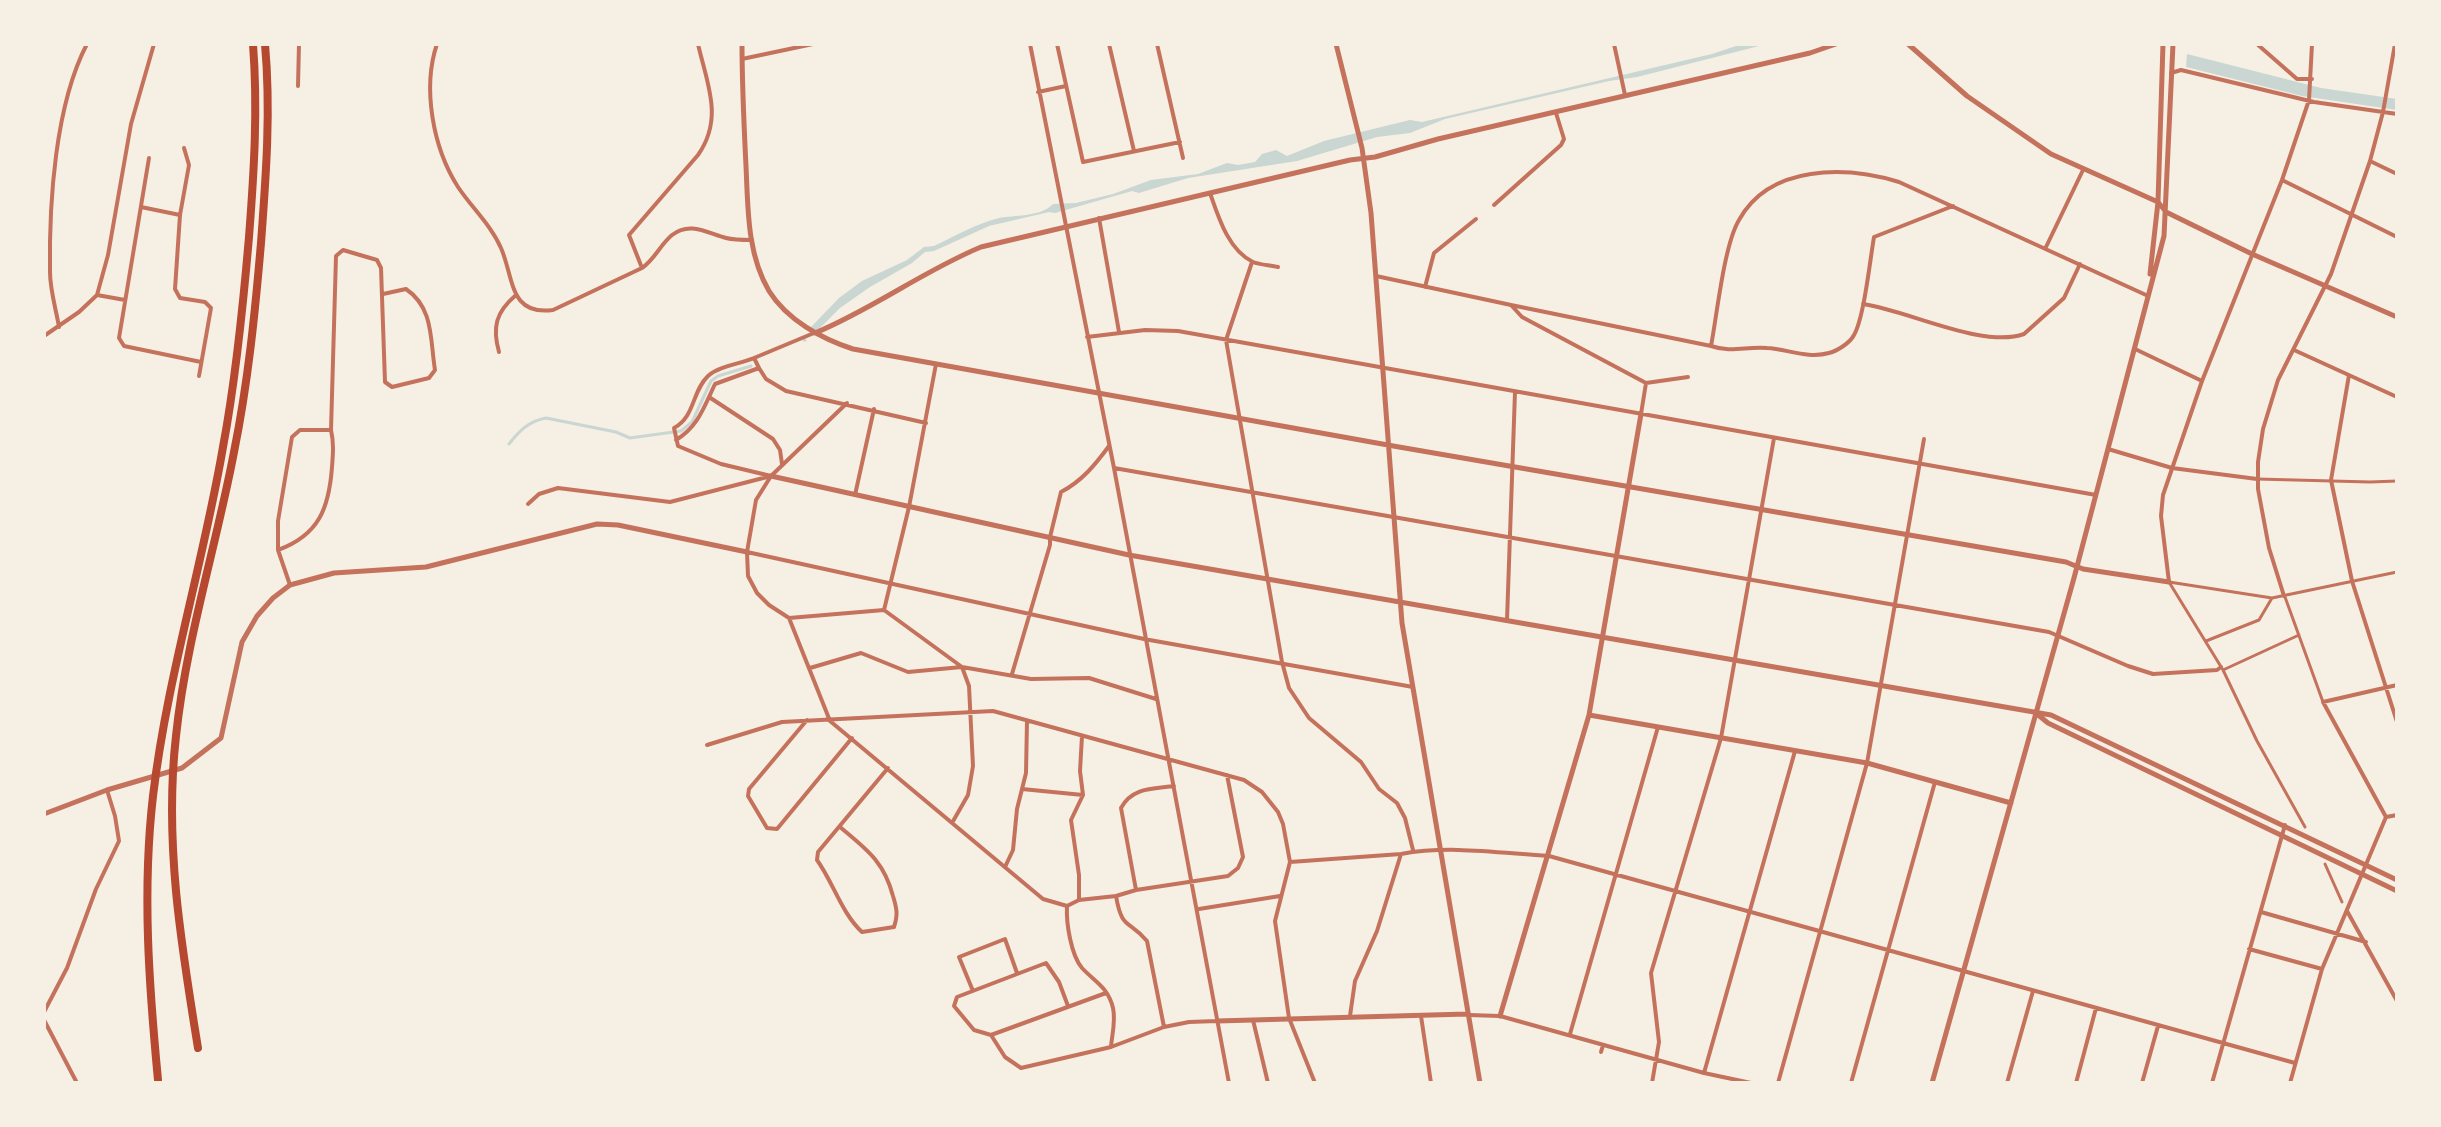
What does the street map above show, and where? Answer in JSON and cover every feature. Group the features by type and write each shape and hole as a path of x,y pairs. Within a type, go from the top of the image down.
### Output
{"highway":[{"path":"158,1080 146,929 152,800 175,663 223,448 236,368 254,180 256,109 253,44"},
{"path":"198,1048 179,931 171,793 187,665 232,463 247,369 269,123 265,44"}],"street":[{"path":"59,327 50,275 53,194 61,122 74,67 87,44"},
{"path":"44,336 97,295 108,255 131,124 154,44"},
{"path":"298,86 299,44"},
{"path":"437,44 431,70 433,120 441,151 457,186 501,247 516,295 525,306 537,312 553,310 642,268 654,259 662,244 674,233 688,228 702,229 731,239 752,240"},
{"path":"642,268 629,235 698,155 707,142 713,122 698,44"},
{"path":"742,44 752,240 759,271 770,293 782,307 814,333 853,349 2066,562 2077,567 2272,598 2397,572"},
{"path":"742,59 813,44"},
{"path":"1030,44 1114,468 1229,1083"},
{"path":"1057,44 1083,162 1180,142"},
{"path":"1109,44 1134,151"},
{"path":"1157,44 1183,158"},
{"path":"1336,44 1363,158 1376,276 1402,623 1480,1083"},
{"path":"1614,44 1625,95"},
{"path":"1836,44 1810,53 1556,113 1065,224 969,251 946,261 880,302 754,358 714,371 704,379 688,417 674,428 678,446 721,464 1129,555 2051,715 2397,880"},
{"path":"1908,44 1994,116 2051,154 2158,202 2166,212 2252,254 2397,317"},
{"path":"2146,295 2158,202 2163,44"},
{"path":"1932,1083 2059,634 2164,236 2173,44"},
{"path":"2257,44 2297,79 2312,79"},
{"path":"2305,827 2257,741 2222,669 2169,582 2161,516 2163,495 2202,381 2282,180 2309,100 2312,44"},
{"path":"2386,817 2323,702 2284,596 2267,538 2257,479 2267,412 2278,380 2326,285 2370,161 2383,112 2395,44"},
{"path":"2171,73 2181,70 2309,100 2397,114"},
{"path":"1038,92 1066,86"},
{"path":"1494,205 1561,145 1564,139 1556,113"},
{"path":"184,148 189,165 180,215 175,289 180,298 205,302 211,308 199,376"},
{"path":"149,158 119,338 124,346 201,362"},
{"path":"2370,161 2397,174"},
{"path":"1711,346 1737,222 1760,196 1792,179 1814,172 1836,170 1877,175 1899,182 2146,295"},
{"path":"2046,247 2083,170"},
{"path":"2282,180 2397,237"},
{"path":"1210,193 1221,227 1232,243 1252,262 1278,267"},
{"path":"1376,276 1729,351 1766,347 1805,355 1829,353 1854,336 1863,304 1874,237 1953,206"},
{"path":"141,207 180,215"},
{"path":"1099,218 1119,332"},
{"path":"1425,287 1434,253 1476,219"},
{"path":"278,550 291,546 313,530 330,496 334,442 331,430 336,256 343,250 377,260 381,268 385,382 392,387 429,378 435,370 429,318 416,296 406,289 383,294"},
{"path":"1252,262 1226,340 1289,688 1309,718 1361,762 1379,789 1397,803 1405,818 1413,850"},
{"path":"1863,304 1983,336 2016,337 2024,334 2064,298 2080,264"},
{"path":"97,295 125,300"},
{"path":"499,352 495,336 498,313 516,295"},
{"path":"1511,305 1522,317 1646,383 1688,377"},
{"path":"1087,337 1145,330 1178,331 2096,495"},
{"path":"2132,348 2202,381"},
{"path":"2293,350 2397,397"},
{"path":"754,358 766,379 786,391 926,423"},
{"path":"884,610 893,583 936,364"},
{"path":"676,439 689,433 698,421 715,384 759,368"},
{"path":"2349,375 2331,480 2352,581 2397,722"},
{"path":"1500,1016 1589,715 1646,383"},
{"path":"1507,620 1515,392"},
{"path":"709,397 773,439 780,450 782,464"},
{"path":"847,403 771,476 756,500 747,552 748,576 757,593 789,618 830,721 1043,899 1067,906 1079,900 1228,876 1238,868 1243,857 1227,775"},
{"path":"855,495 874,409"},
{"path":"290,585 278,550 278,521 292,437 300,430 331,430"},
{"path":"1652,1083 1658,1060 1659,1026 1651,973 1721,738 1774,438"},
{"path":"1778,1083 1867,763 1924,439"},
{"path":"1012,674 1050,545 1061,492 1088,473 1109,446"},
{"path":"2108,449 2172,468 2257,479 2397,481"},
{"path":"1114,468 2059,634 2128,666 2153,674 2222,669 2299,635"},
{"path":"528,504 539,494 558,488 670,502 771,476"},
{"path":"44,814 107,790 182,768 221,738 242,642 257,616 290,585 334,573 426,567 597,524 618,525 747,552 1144,639 1413,687"},
{"path":"2206,641 2259,620 2272,598"},
{"path":"789,618 884,610 962,667 969,686 973,766 968,795 952,824"},
{"path":"810,668 861,653 908,672 962,667 1031,679 1089,678 1156,699"},
{"path":"2323,702 2397,685"},
{"path":"707,745 782,722 993,711 1244,780 1262,792 1278,812 1290,862 1275,921 1289,1018 1315,1083"},
{"path":"2036,713 2048,723 2397,891"},
{"path":"1589,715 1867,763 2011,803"},
{"path":"808,720 749,789 748,796 767,828 777,829 852,738"},
{"path":"1004,868 1015,840 1026,773 1027,721"},
{"path":"1570,1034 1658,727"},
{"path":"1079,900 1079,875 1071,820 1083,795 1080,771 1082,736"},
{"path":"1704,1073 1795,751"},
{"path":"840,827 874,856 888,877 898,915 894,927 862,932 855,926 830,877 817,860 818,852 888,768"},
{"path":"1851,1083 1935,782"},
{"path":"1136,890 1121,808 1127,797 1135,792 1174,786"},
{"path":"1021,789 1083,795"},
{"path":"44,1012 67,968 96,889 119,841 107,790"},
{"path":"2386,817 2397,815"},
{"path":"2290,1083 2322,969 2386,817"},
{"path":"2212,1083 2285,825"},
{"path":"1290,862 1439,849 1549,856 2295,1063"},
{"path":"1350,1016 1355,981 1377,931 1401,854"},
{"path":"2325,864 2342,902"},
{"path":"1116,896 1120,916 1127,926 1139,931 1147,941 1164,1027"},
{"path":"1198,910 1280,896"},
{"path":"1067,906 1075,955 1081,967 1099,981 1113,1007 1111,1047"},
{"path":"2347,911 2397,1001"},
{"path":"2260,912 2366,942"},
{"path":"973,991 959,957 1005,939 1017,973"},
{"path":"2249,949 2322,969"},
{"path":"1068,1006 1059,982 1046,963 957,997 954,1006 974,1030 991,1035 1005,1057 1021,1068 1111,1047 1164,1027 1189,1022 1467,1014 1473,1017 1500,1016 1704,1073 1751,1083"},
{"path":"2007,1083 2033,991"},
{"path":"991,1035 1106,993"},
{"path":"2076,1083 2096,1008"},
{"path":"1421,1016 1431,1083"},
{"path":"44,1020 77,1083"},
{"path":"1253,1020 1268,1083"},
{"path":"2142,1083 2158,1026"},
{"path":"1601,1052 1603,1045"}],"shaded area":[{"path":"1742,44 1767,44 1637,77 1445,119 1410,133 1377,137 1297,161 1188,178 1139,193 1132,191 1055,213 989,226 934,251 925,252 840,308 817,331 811,327 839,298 862,281 907,260 924,247 934,246 999,218 1035,213 1053,204 1076,203 1113,194 1151,180 1198,174 1227,163 1255,162 1262,154 1276,150 1287,156 1324,141 1410,120 1422,122 1712,54"},
{"path":"2187,54 2321,88 2397,99 2397,110 2302,96 2186,67"}],"waterway":[{"path":"509,444 525,427 546,418 616,432 630,438 681,431 692,422 711,381 751,366"}]}
